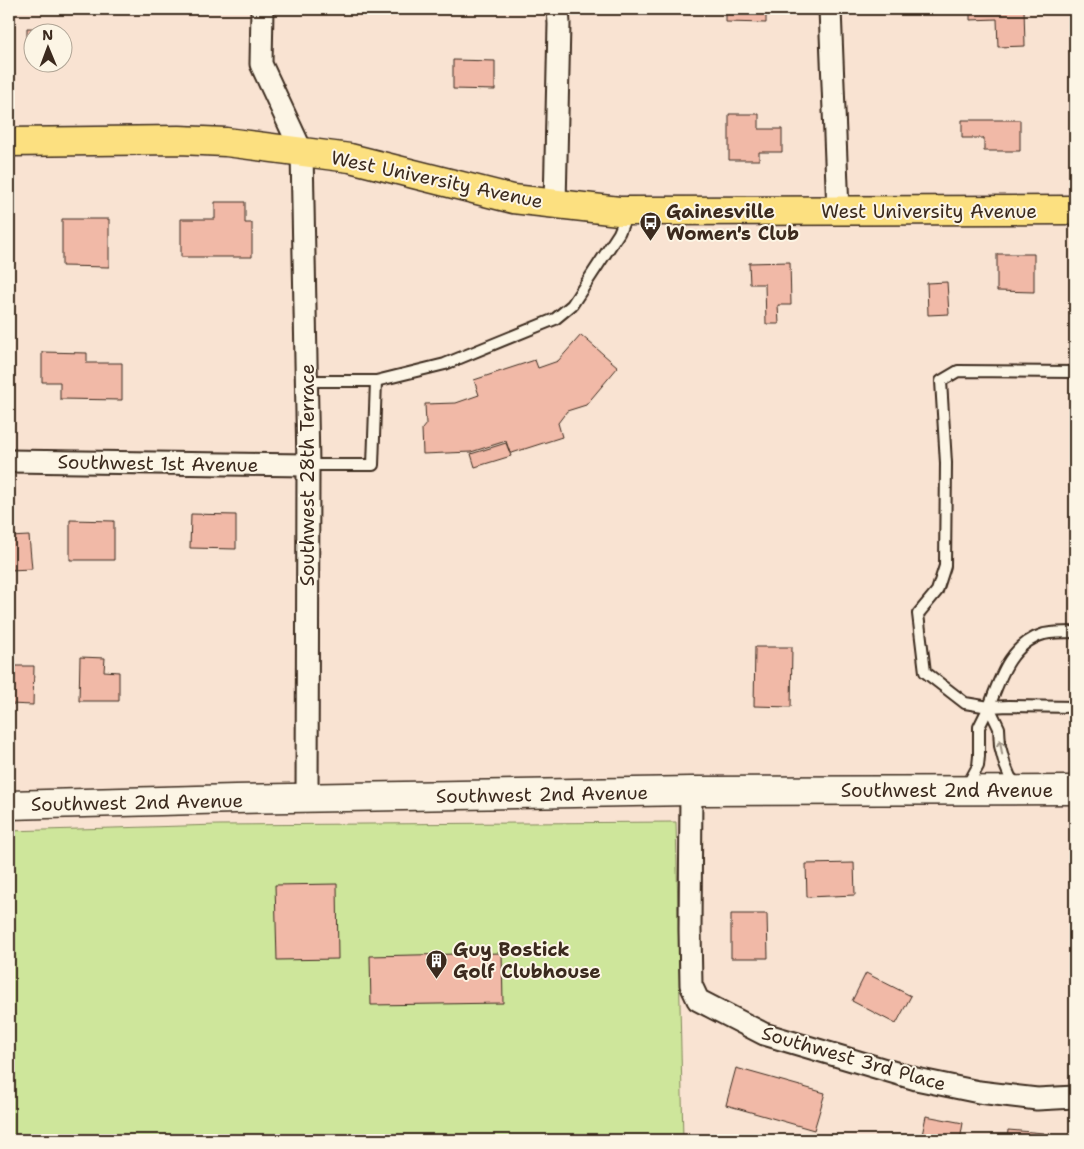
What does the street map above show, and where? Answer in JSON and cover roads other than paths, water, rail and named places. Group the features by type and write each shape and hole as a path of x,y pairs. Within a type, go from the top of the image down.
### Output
{"main road":[{"name":"West University Avenue","path":"9,142 179,140 226,142 350,158 513,200 619,211 1075,210"},
{"name":"Southwest 2nd Avenue","path":"9,805 691,791 1075,790"}],"street":[{"path":"262,9 261,64 302,152"},
{"path":"555,204 558,9"},
{"path":"830,9 838,211"},
{"name":"Southwest 28th Terrace","path":"302,152 308,465 307,798"},
{"name":"Southwest 1st Avenue","path":"9,461 308,465"},
{"name":"Southwest 3rd Place","path":"691,791 691,985 698,1000 764,1034 916,1079 998,1095 1037,1099 1075,1098"}],"lane":[{"path":"306,381 376,381 445,364 555,319 572,305 618,233 628,211"},
{"path":"1075,372 958,371 941,381 946,463 945,566 937,591 918,614 925,672 965,703 989,707 1075,707"},
{"path":"308,465 373,465 376,381"},
{"path":"965,789 978,766 979,728 1011,658 1025,643 1044,634 1075,632"},
{"path":"989,707 999,728 1004,765 1010,777 1022,790"}],"place":[{"name":"Gainesville Women's Club","path":"650,241"},
{"name":"Guy Bostick Golf Clubhouse","path":"437,979"}]}
